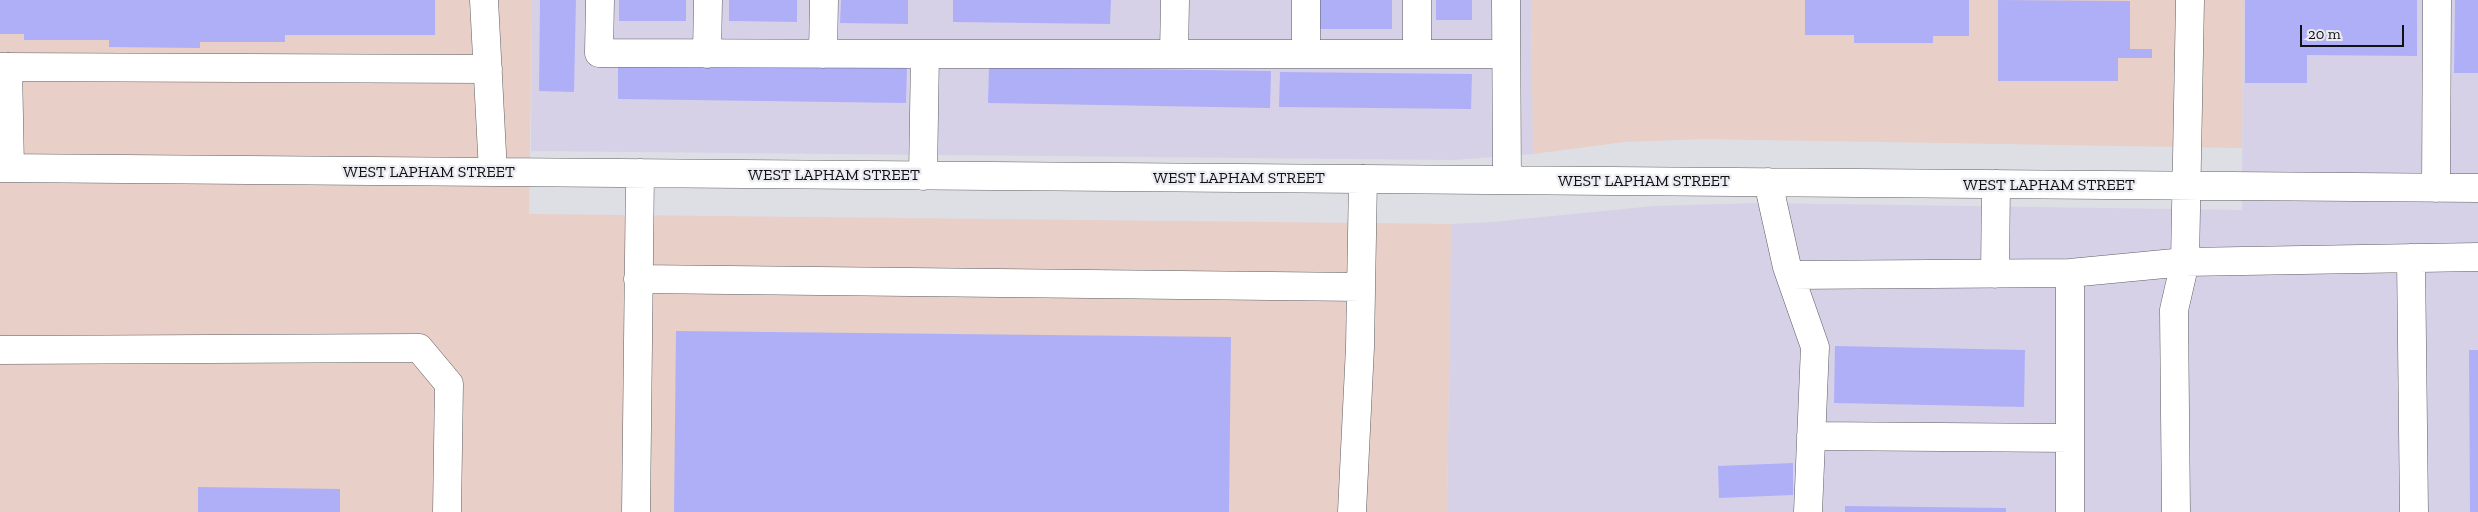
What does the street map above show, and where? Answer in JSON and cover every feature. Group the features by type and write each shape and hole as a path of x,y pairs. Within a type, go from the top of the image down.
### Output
{"street":[{"path":"484,0 493,172"},
{"path":"600,0 599,53 1506,54"},
{"path":"707,54 708,0"},
{"path":"823,54 824,0"},
{"path":"1174,54 1175,0"},
{"path":"1306,0 1306,54"},
{"path":"1417,0 1417,54"},
{"path":"1506,0 1507,180"},
{"path":"2176,512 2174,310 2185,262 2190,0"},
{"path":"2436,188 2437,0"},
{"path":"923,176 925,54"},
{"path":"5,168 4,67 488,69"},
{"name":"WEST LAPHAM STREET","path":"5,168 2478,188"},
{"path":"636,512 640,174"},
{"path":"1352,512 1361,287 1363,179"},
{"path":"1768,182 1790,275 1815,347 1808,512"},
{"path":"1995,274 1996,184"},
{"path":"1790,275 2070,273 2185,262 2478,257"},
{"path":"2411,258 2414,512"},
{"path":"2070,273 2070,512"},
{"path":"638,280 1361,287"},
{"path":"0,350 419,348 448,384 447,512"},
{"path":"1811,436 2070,438"}],"shaded area":[{"path":"0,0 532,0 529,214 1451,224 1447,512 0,512"},
{"path":"532,0 1531,0 1533,154 1454,160 531,151"},
{"path":"1531,0 2243,0 2242,148 1703,139 1624,142 1533,154"},
{"path":"2243,0 2478,0 2478,512 1447,512 1451,224 1492,222 1654,206 1760,203 2242,210"}],"building":[{"path":"0,0 435,0 435,35 285,35 285,42 200,42 200,48 109,47 109,40 24,40 24,34 0,34"},
{"path":"540,0 576,0 574,92 539,91"},
{"path":"619,0 686,0 686,21 619,21"},
{"path":"729,0 797,0 797,22 729,21"},
{"path":"841,0 908,0 908,24 840,23"},
{"path":"953,0 1111,0 1110,24 953,22"},
{"path":"1318,0 1392,0 1392,29 1318,29"},
{"path":"1436,0 1472,0 1472,20 1436,20"},
{"path":"1805,0 1969,0 1969,36 1933,36 1933,43 1854,43 1854,35 1805,35"},
{"path":"1998,0 2130,1 2130,49 2152,49 2152,58 2118,58 2118,81 1998,81"},
{"path":"2245,0 2417,0 2417,56 2307,55 2307,83 2245,83"},
{"path":"2455,0 2478,0 2478,73 2454,73"},
{"path":"618,64 907,68 906,103 618,99"},
{"path":"989,67 1271,71 1270,108 988,103"},
{"path":"1280,72 1472,74 1471,109 1279,107"},
{"path":"676,331 1231,337 1229,512 674,512"},
{"path":"1835,346 2025,350 2024,407 1834,403"},
{"path":"2469,350 2478,350 2478,512 2470,512"},
{"path":"1793,463 1793,495 1719,498 1718,466"},
{"path":"198,487 340,489 340,512 198,512"},
{"path":"1845,506 2006,508 2006,512 1845,512"}]}
